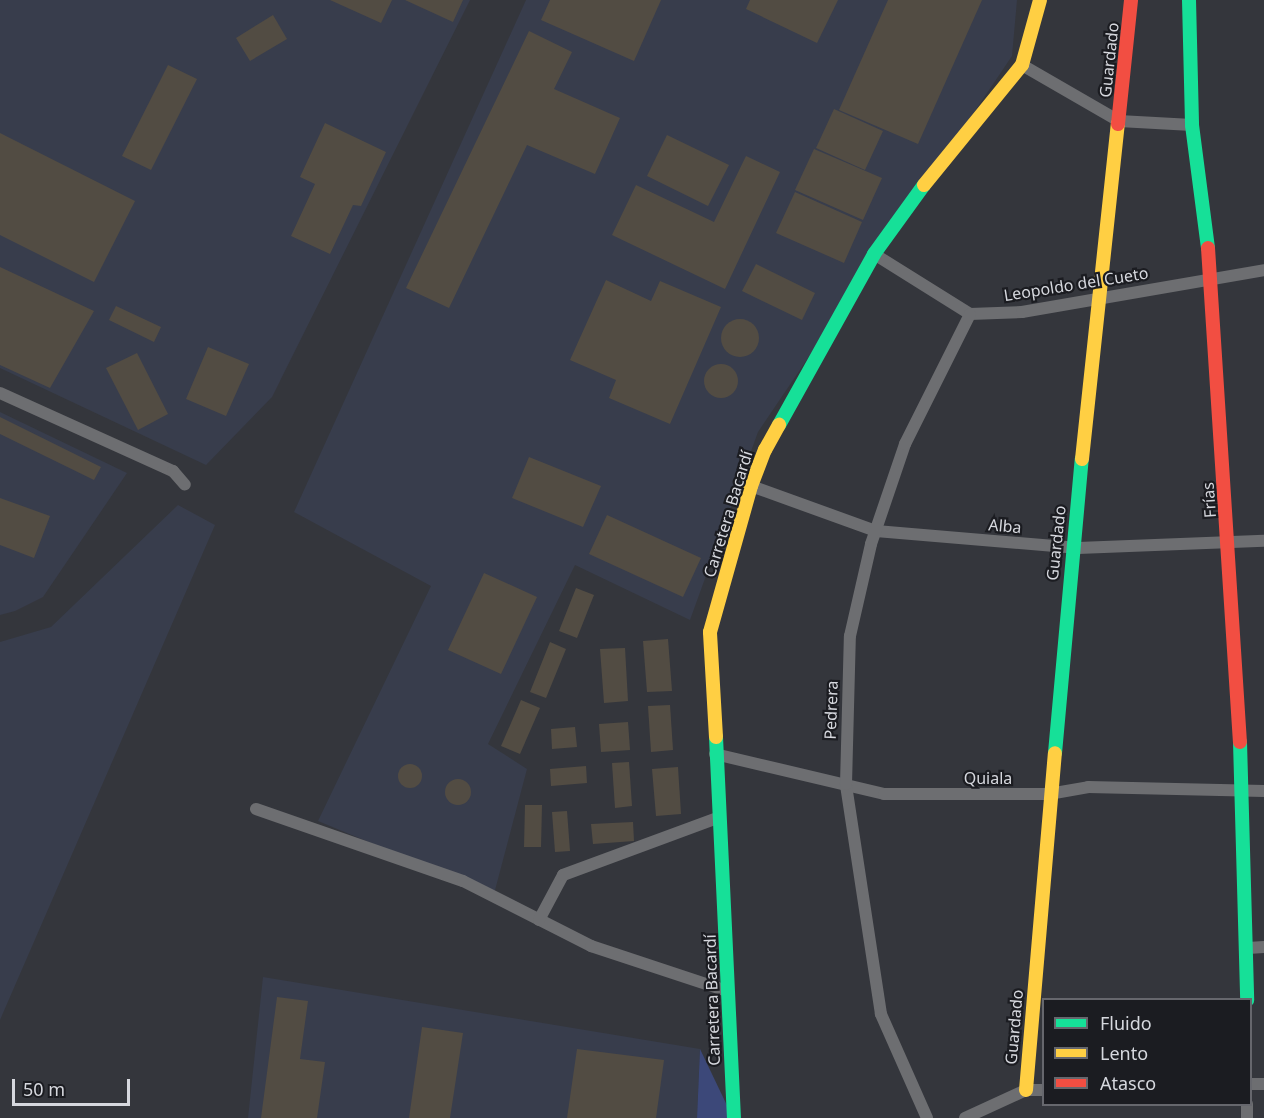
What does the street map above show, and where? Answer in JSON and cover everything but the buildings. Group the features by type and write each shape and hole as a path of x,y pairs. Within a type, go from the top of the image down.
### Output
{"street":[{"name":"Carretera Bacardí","path":"734,1118 727,991 726,904 715,754 710,632 751,486 765,450 874,254 909,203 1022,64 1040,0"},
{"name":"Guardado","path":"1026,1090 1049,794 1072,548 1131,0"},
{"name":"Frías","path":"1189,0 1192,126 1210,278 1243,791 1248,998"},
{"path":"1022,64 1119,121 1192,126"},
{"path":"874,254 970,314"},
{"name":"Leopoldo del Cueto","path":"970,314 1022,312 1264,270"},
{"name":"Pedrera","path":"927,1118 881,1014 846,784 850,636 876,531 906,444 970,314"},
{"path":"0,393 173,471 186,484"},
{"name":"Alba","path":"751,486 876,531 1072,548 1264,541"},
{"name":"Quiala","path":"715,754 884,794 1049,794 1088,787 1264,791"},
{"path":"256,809 463,881 591,946 727,991"},
{"path":"539,920 563,875 720,817"},
{"path":"1248,948 1264,947"},
{"path":"965,1118 1026,1090 1042,1090"}],"shaded area":[{"path":"0,0 470,0 272,397 206,465 0,368"},
{"path":"526,0 1017,0 1012,56 758,432 690,620 575,565 488,744 527,769 494,894 318,821 431,586 294,512"},
{"path":"0,412 127,473 43,597 15,611 0,615"},
{"path":"178,505 215,525 0,1020 0,642 51,627"},
{"path":"263,977 700,1049 697,1118 248,1118"},
{"path":"700,1049 733,1118 697,1118"}],"traffic: fast":[{"path":"1189,0 1192,125 1208,248"},
{"path":"779,425 874,254 924,185"},
{"path":"1055,753 1082,459"},
{"path":"716,737 734,1118"},
{"path":"1240,742 1247,998"}],"traffic: slow":[{"path":"924,185 1022,65 1040,0"},
{"path":"1082,459 1118,124"},
{"path":"716,737 710,632 751,486 765,450 779,425"},
{"path":"1026,1090 1055,753"}],"traffic: jam":[{"path":"1118,124 1131,0"},
{"path":"1208,248 1240,742"}]}
